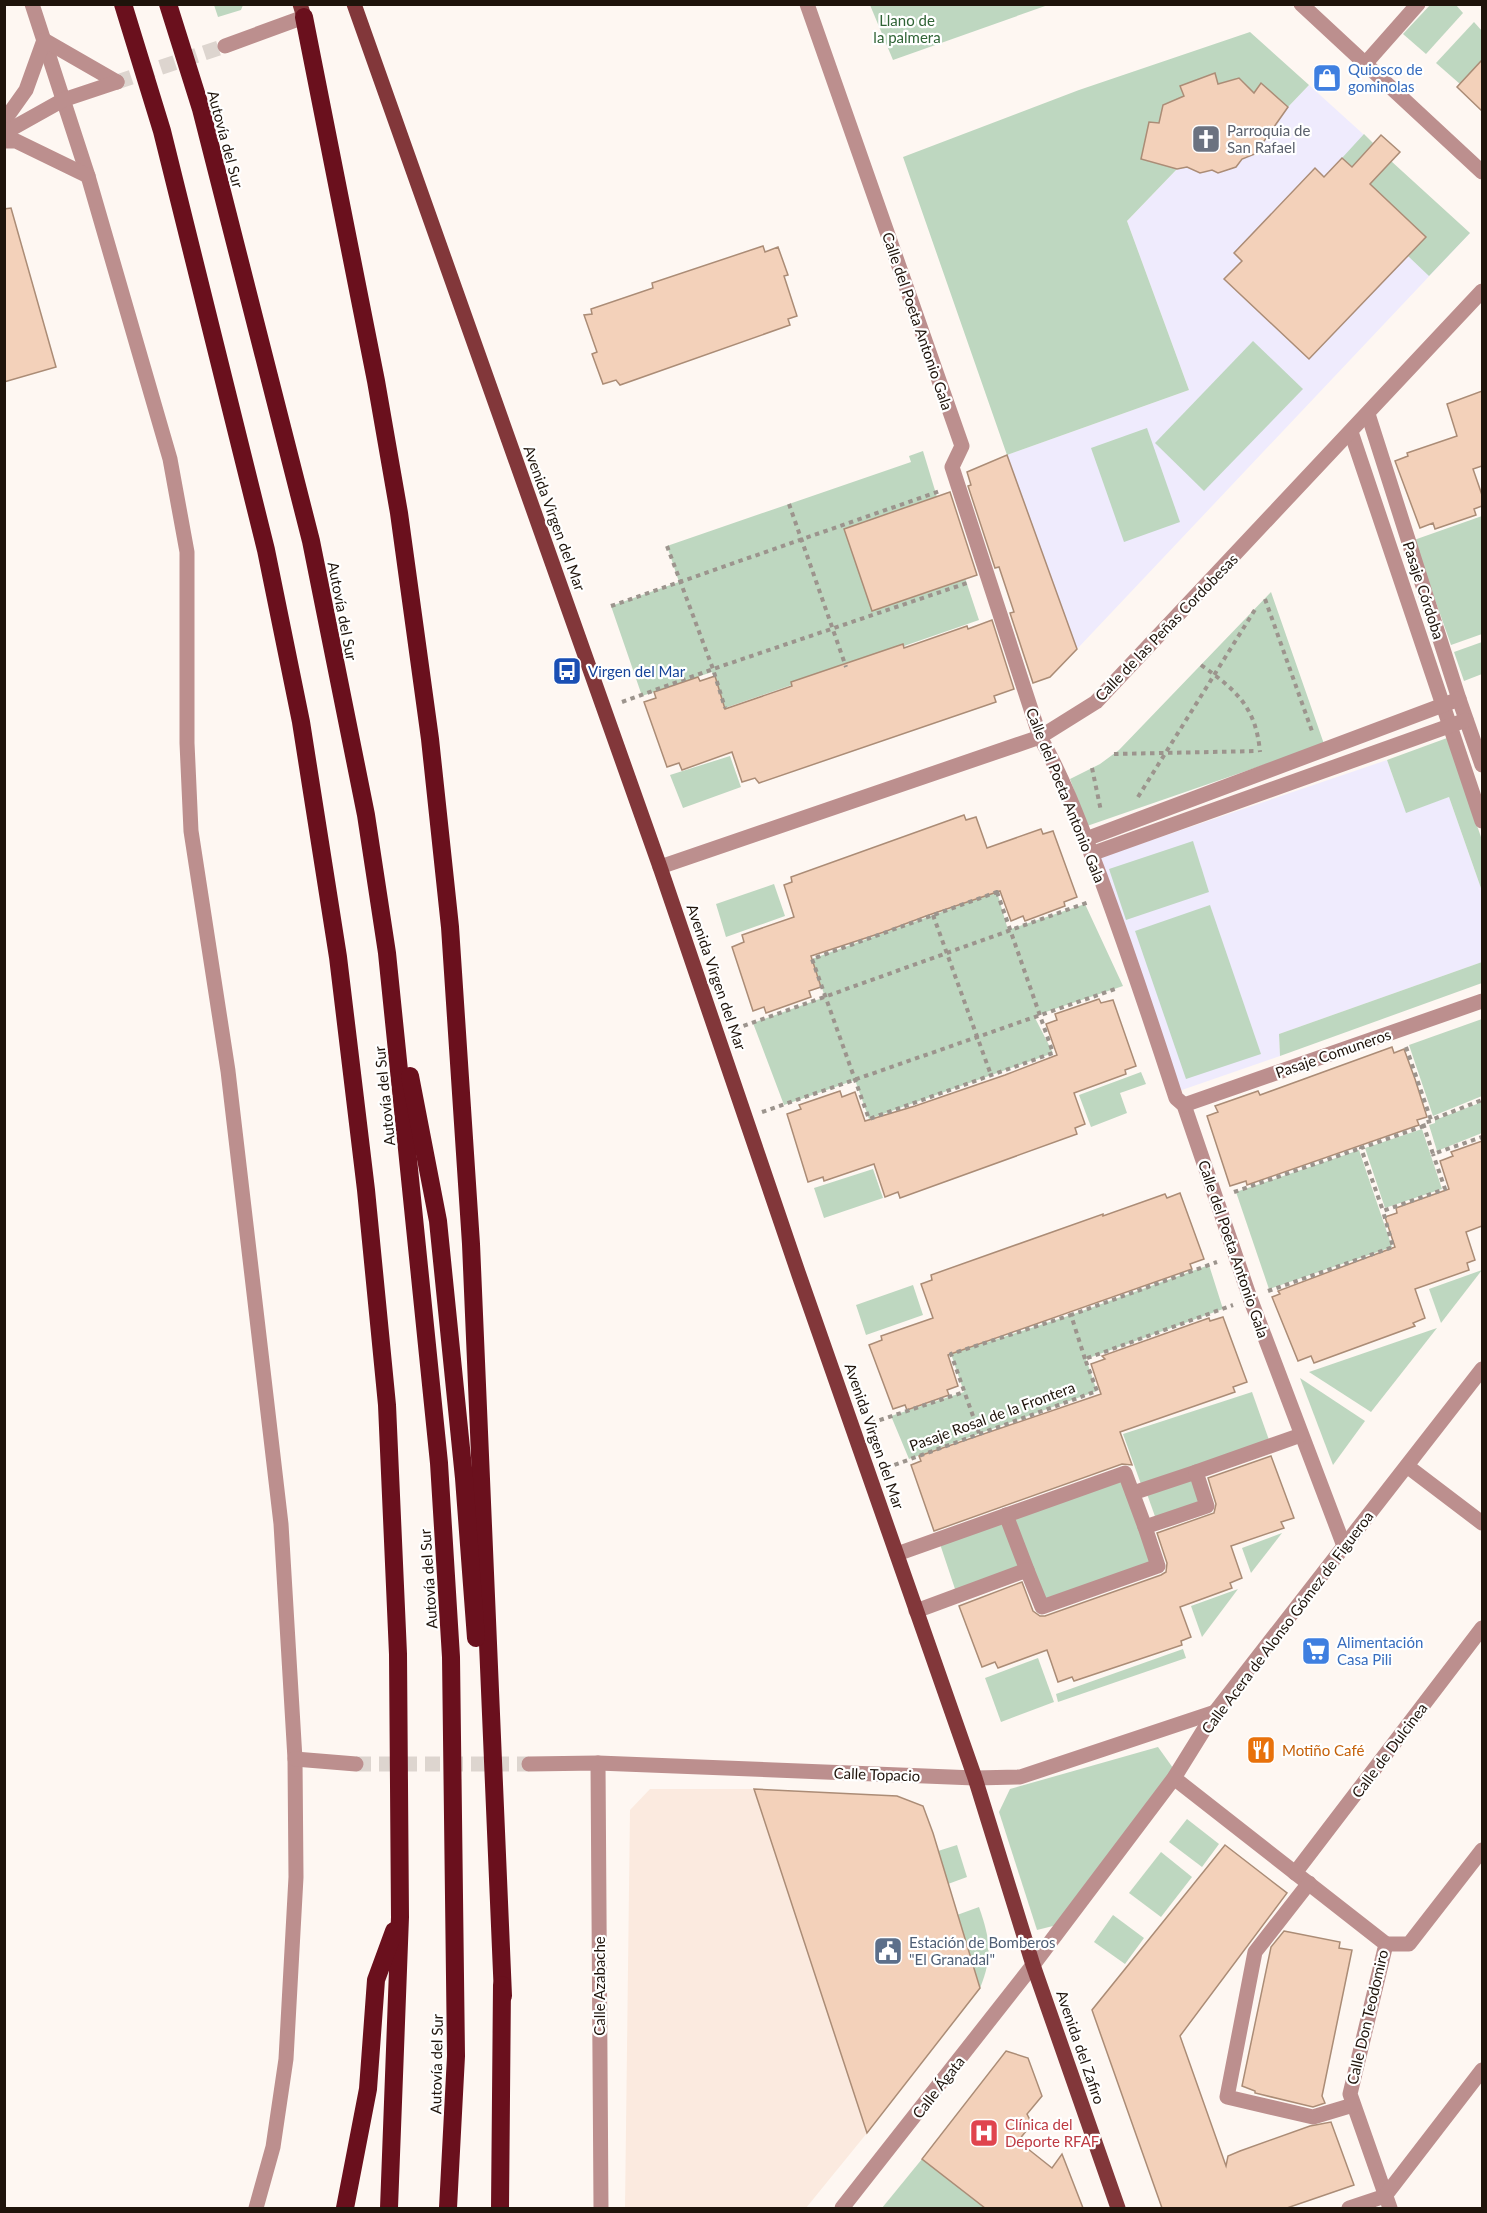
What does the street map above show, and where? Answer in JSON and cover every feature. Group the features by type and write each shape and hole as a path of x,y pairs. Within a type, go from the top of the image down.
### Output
{"highway":[{"name":"Autovía del Sur","path":"123,4 162,130 266,550 301,722 338,957 366,1190 387,1405 398,1654 400,1917 389,2208"},
{"name":"Autovía del Sur","path":"168,4 201,109 311,541 366,815 387,953 439,1463 451,1657 456,2056 448,2208"},
{"path":"302,11 376,381 399,513 430,739 450,927 471,1244 503,1996 500,2208"},
{"path":"387,953 438,1221 464,1478 503,1996"},
{"path":"345,2208 368,2089 376,1980 400,1917"}],"main road":[{"name":"Avenida Virgen del Mar","path":"354,4 660,867 975,1778 1033,1965"},
{"name":"Avenida del Zafiro","path":"1033,1965 1119,2208"}],"street":[{"path":"32,4 87,176 170,459 187,552 187,743 191,831 228,1071 281,1524 295,1759 296,1877 286,2059 273,2147 256,2208"},
{"name":"Calle del Poeta Antonio Gala","path":"807,4 962,446 952,467 1040,737 1055,763 1086,838 1138,981 1176,1098 1184,1105 1250,1298 1344,1546"},
{"path":"1301,4 1482,172"},
{"path":"1365,64 1418,4"},
{"path":"225,46 302,11"},
{"path":"4,133 63,100 117,82 44,40"},
{"path":"4,122 26,90 44,40"},
{"path":"4,141 16,141 87,176"},
{"name":"Calle de las Peñas Cordobesas","path":"660,867 1040,737 1096,702 1482,291"},
{"name":"Pasaje Córdoba","path":"1368,414 1482,765"},
{"path":"1351,432 1482,821"},
{"path":"1086,838 1459,699"},
{"path":"1091,854 1466,720"},
{"name":"Pasaje Comuneros","path":"1184,1105 1482,1000"},
{"name":"Calle Acera de Alonso Gómez de Figueroa","path":"1033,1965 1174,1778 1215,1712 1482,1369"},
{"path":"1132,1493 1301,1435"},
{"path":"1407,1466 1482,1523"},
{"path":"1145,1527 1207,1506 1196,1472"},
{"path":"897,1554 1006,1515 1125,1473 1158,1566 1042,1607 1006,1515"},
{"path":"916,1611 1027,1570"},
{"name":"Calle de Dulcinea","path":"1295,1873 1482,1628"},
{"name":"Calle Topacio","path":"529,1764 598,1763 975,1778 1020,1777 1215,1712"},
{"path":"295,1759 356,1764"},
{"name":"Calle Azabache","path":"598,1763 601,2208"},
{"name":"Calle Don Teodomiro","path":"1174,1778 1386,1944 1350,2094 1388,2202"},
{"path":"1386,1944 1409,1944 1482,1850"},
{"path":"1309,1884 1255,1952 1227,2097 1313,2117 1353,2105"},
{"name":"Calle Ágata","path":"842,2208 1033,1965"},
{"path":"1349,2208 1388,2202 1482,2070"}],"path":[{"path":"611,606 958,485"},
{"path":"789,504 846,667"},
{"path":"667,546 713,669 725,708"},
{"path":"604,708 987,576"},
{"path":"1265,598 1314,736"},
{"path":"1136,801 1256,608"},
{"path":"1201,665 1243,700 1252,715 1261,758"},
{"path":"1114,754 1271,751"},
{"path":"1092,768 1103,820"},
{"path":"997,892 1010,931 1053,1053 869,1119 812,959 997,892"},
{"path":"717,1035 1107,896"},
{"path":"933,915 991,1075"},
{"path":"745,1118 1138,981"},
{"path":"1399,1030 1431,1120"},
{"path":"1383,1211 1445,1189 1423,1123 1482,1100"},
{"path":"1216,1198 1424,1126"},
{"path":"1433,1154 1482,1137"},
{"path":"1071,1315 1085,1359 1393,1247 1361,1148"},
{"path":"980,1433 951,1354 1071,1315 1235,1256"},
{"name":"Pasaje Rosal de la Frontera","path":"869,1475 1096,1390 1085,1359"},
{"path":"853,1430 964,1392"}],"shaded area":[{"path":"1309,85 1373,143 1362,155 1380,172 1470,233 1077,649 1007,455 1189,390 1127,221 1177,169 1187,167 1200,173 1212,170 1219,173 1236,167 1242,159 1255,154 1288,107"},
{"path":"1387,760 1406,812 1449,797 1482,891 1482,962 1279,1034 1280,1056 1179,1091 1099,858"},
{"path":"650,1789 754,1789 867,2133 806,2208 625,2208 630,1810"}],"green space":[{"path":"214,4 243,5 241,10 218,17"},
{"path":"1431,4 1456,5 1463,13 1426,54 1403,34"},
{"name":"Llano de la palmera","path":"870,5 1048,5 893,60"},
{"path":"1474,22 1482,31 1482,60 1460,84 1436,63"},
{"path":"1250,32 1309,85 1288,107 1261,84 1254,93 1239,78 1218,84 1215,74 1180,86 1184,96 1163,105 1159,123 1149,123 1177,169 1127,221 1189,390 1007,455 903,157 1079,90"},
{"path":"1364,134 1373,143 1363,155 1391,161 1470,233 1429,276 1408,256 1426,237 1342,158"},
{"path":"1253,341 1303,389 1204,491 1155,443"},
{"path":"1147,428 1180,522 1124,542 1091,448"},
{"path":"923,451 937,497 844,529 872,610 965,578 979,620 725,708 712,672 642,696 611,606 679,582 667,546 911,462 909,456"},
{"path":"1482,516 1482,634 1451,645 1414,540"},
{"path":"1271,592 1324,744 1087,826 1070,779 1100,764 1119,750"},
{"path":"1482,642 1482,674 1464,681 1454,652"},
{"path":"1447,738 1482,840 1482,891 1449,797 1406,813 1387,760"},
{"path":"730,756 741,787 683,808 670,775"},
{"path":"1193,841 1209,892 1126,920 1109,869"},
{"path":"774,884 785,916 726,937 716,904"},
{"path":"997,892 1008,930 1085,904 1123,986 1034,1016 1053,1053 869,1119 855,1080 784,1105 753,1023 825,997 812,959"},
{"path":"1210,905 1261,1054 1186,1079 1135,931"},
{"path":"1482,962 1482,983 1280,1056 1279,1034"},
{"path":"1482,1019 1482,1096 1433,1116 1409,1045"},
{"path":"1141,1072 1146,1084 1120,1093 1127,1113 1091,1127 1079,1095"},
{"path":"1482,1102 1482,1133 1437,1151 1429,1125 1435,1123 1435,1120"},
{"path":"1422,1129 1442,1189 1385,1208 1365,1148"},
{"path":"1359,1150 1392,1247 1269,1289 1236,1192"},
{"path":"873,1169 883,1198 824,1218 814,1188"},
{"path":"1209,1265 1223,1309 1086,1359 1097,1391 909,1459 891,1416 964,1392 951,1354 1071,1315"},
{"path":"1482,1270 1441,1323 1429,1289"},
{"path":"913,1285 923,1315 866,1335 856,1305"},
{"path":"1437,1328 1371,1412 1309,1372"},
{"path":"1300,1378 1365,1421 1333,1465"},
{"path":"1252,1392 1269,1440 1142,1487 1123,1434"},
{"path":"1123,1476 1154,1563 1045,1603 1014,1516"},
{"path":"1194,1477 1204,1504 1157,1522 1147,1494"},
{"path":"1005,1518 1022,1568 956,1592 939,1541"},
{"path":"1282,1533 1251,1573 1242,1548"},
{"path":"1238,1589 1202,1637 1191,1606"},
{"path":"1183,1649 1186,1658 1058,1702 1056,1694"},
{"path":"1038,1658 1054,1702 1001,1722 985,1678"},
{"path":"1158,1747 1173,1768 1061,1924 1037,1930 999,1812 1010,1789"},
{"path":"1187,1819 1219,1844 1202,1867 1169,1842"},
{"path":"957,1845 967,1877 948,1884 938,1851"},
{"path":"1161,1852 1192,1877 1161,1917 1129,1893"},
{"path":"979,1907 988,1938 987,1966 980,1988 957,1915"},
{"path":"1113,1915 1144,1938 1125,1964 1094,1942"},
{"path":"922,2159 985,2208 882,2208"}],"building":[{"path":"1482,60 1482,111 1457,87"},
{"name":"Parroquia de San Rafael","path":"1215,73 1218,84 1239,78 1254,93 1261,83 1288,107 1255,154 1242,159 1236,167 1218,173 1212,170 1200,173 1187,167 1177,169 1141,159 1149,122 1159,123 1163,105 1184,96 1180,86"},
{"path":"1381,135 1400,152 1370,184 1426,237 1309,359 1224,279 1242,261 1234,253 1315,168 1324,177 1342,158 1352,167"},
{"path":"11,208 56,367 4,382 4,209"},
{"path":"763,246 765,252 778,247 788,275 784,276 797,316 788,319 790,325 620,385 616,380 603,384 592,354 597,352 584,315 592,314 591,309 653,288 652,283"},
{"path":"1482,391 1482,466 1473,469 1482,495 1482,506 1474,509 1476,515 1435,529 1433,523 1420,528 1395,461 1408,456 1407,453 1457,436 1447,404"},
{"path":"1007,455 1077,649 1050,677 1033,683 1010,613 1014,612 999,567 995,568 968,486 971,485 967,472"},
{"path":"950,492 977,575 872,611 844,529"},
{"path":"992,620 1014,689 994,696 996,702 759,783 755,778 742,782 732,752 682,770 679,763 667,767 644,702 656,698 654,692 698,677 700,681 715,676 725,709 792,686 791,682 903,644 904,648 967,626 968,629"},
{"path":"964,815 966,820 976,817 987,848 1041,829 1043,834 1053,831 1077,897 1064,902 1065,906 1025,921 1023,916 1011,921 1000,891 811,956 821,987 809,991 811,997 766,1013 764,1007 753,1011 732,947 744,942 742,935 794,917 784,885 792,882 791,877"},
{"path":"1099,999 1101,1003 1113,1000 1136,1066 1125,1070 1126,1074 1074,1093 1085,1124 1075,1128 1077,1134 900,1198 898,1192 885,1197 874,1164 824,1181 823,1177 808,1182 787,1114 801,1109 799,1105 840,1091 842,1097 855,1092 865,1121 1005,1075 1057,1055 1046,1024 1057,1020 1055,1014"},
{"path":"1392,1047 1394,1053 1404,1049 1415,1079 1427,1117 1417,1120 1419,1125 1247,1185 1246,1181 1230,1186 1207,1116 1218,1112 1215,1106 1258,1091 1260,1095"},
{"path":"1482,1141 1482,1226 1466,1232 1475,1260 1467,1263 1469,1270 1415,1289 1425,1318 1413,1323 1415,1326 1314,1363 1311,1356 1298,1361 1272,1297 1280,1294 1278,1291 1395,1247 1385,1217 1397,1213 1396,1208 1449,1189 1440,1161 1453,1156 1451,1152"},
{"path":"1180,1193 1204,1259 1190,1264 1192,1269 948,1355 958,1386 947,1390 949,1395 907,1410 905,1405 893,1409 869,1345 882,1340 881,1336 933,1318 921,1284 932,1280 931,1275 1103,1214 1103,1216 1165,1194 1167,1198"},
{"path":"1223,1317 1247,1382 1233,1387 1235,1392 1120,1432 1132,1465 1122,1464 934,1531 911,1465 921,1461 919,1456 1101,1394 1091,1364 1105,1359 1102,1356 1209,1318 1210,1321"},
{"path":"1271,1456 1294,1518 1281,1522 1284,1528 1231,1546 1242,1578 1230,1583 1232,1588 1180,1607 1191,1637 1181,1641 1182,1645 1074,1681 1072,1677 1058,1682 1047,1650 998,1668 995,1662 982,1667 959,1606 1022,1582 1033,1611 1040,1616 1045,1616 1161,1575 1166,1572 1167,1563 1157,1533 1214,1513 1216,1504 1208,1478"},
{"name":"Estación de Bomberos \"El Granadal\"","path":"754,1789 897,1796 923,1806 933,1833 980,1988 867,2133"},
{"path":"1225,1845 1287,1893 1180,2036 1226,2166 1228,2156 1310,2126 1331,2122 1354,2185 1287,2208 1162,2208 1092,2010"},
{"path":"1284,1931 1340,1942 1339,1948 1352,1950 1322,2096 1325,2103 1313,2107 1255,2093 1242,2086 1271,1947"},
{"name":"Clínica del Deporte RFAF","path":"1006,2051 1028,2058 1042,2096 1027,2114 1032,2124 1018,2141 1052,2168 1062,2154 1083,2208 985,2208 922,2159"}],"tunnel":[{"path":"117,82 225,46"},
{"path":"356,1764 529,1764"}],"place":[{"name":"Quiosco de gominolas","path":"1327,78"},
{"name":"Parroquia de San Rafael","path":"1206,139"},
{"name":"Virgen del Mar","path":"567,671"},
{"name":"Alimentación Casa Pili","path":"1316,1651"},
{"name":"Motiño Café","path":"1261,1750"},
{"name":"Estación de Bomberos \"El Granadal\"","path":"888,1951"},
{"name":"Clínica del Deporte RFAF","path":"984,2133"}]}
